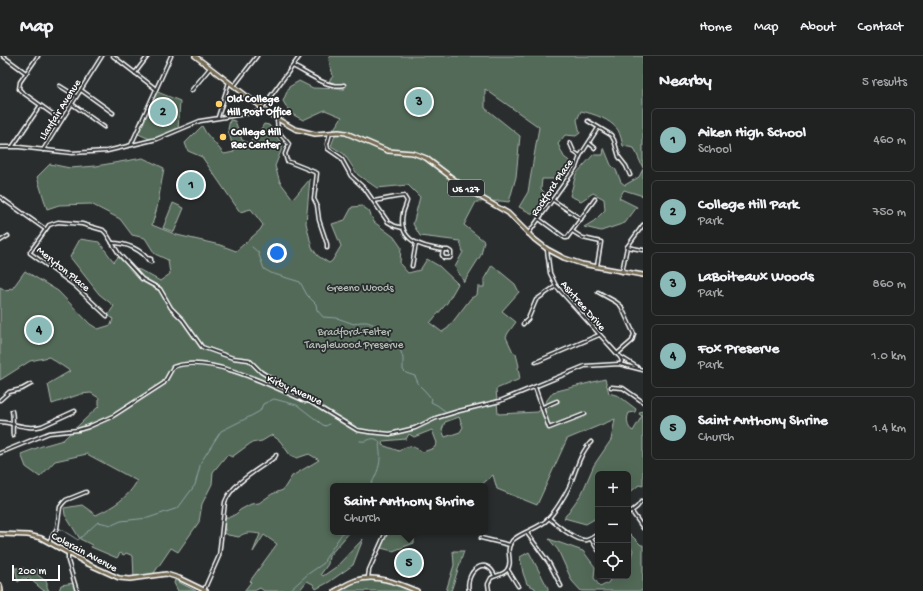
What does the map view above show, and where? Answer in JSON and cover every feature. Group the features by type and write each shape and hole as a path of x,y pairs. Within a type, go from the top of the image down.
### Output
{"main road":[{"name":"US 127","path":"195,56 277,119 295,129 315,134 346,133 388,151 408,152 422,156 468,190 506,211 516,219 528,234 547,249 570,260 622,272 643,275"},
{"name":"Colerain Avenue","path":"0,534 32,536 49,542 101,571 119,578 134,579 156,574 166,574 179,578 205,590"},
{"path":"335,591 354,581 368,578 385,580 418,591"},
{"path":"0,585 1,591"}],"street":[{"path":"3,56 26,72"},
{"path":"38,56 20,82 19,89 40,106 61,120"},
{"name":"Llanfair Avenue","path":"43,150 102,56"},
{"path":"113,56 156,88"},
{"path":"135,73 148,56"},
{"path":"130,145 171,56"},
{"path":"234,86 257,56"},
{"path":"0,147 13,146 64,153 107,151 163,137 200,121 256,113 262,108 300,56"},
{"path":"293,66 324,82 336,86 344,85"},
{"path":"191,91 210,68"},
{"path":"218,118 229,82"},
{"path":"60,86 76,96"},
{"path":"81,90 113,113"},
{"path":"72,104 104,127"},
{"path":"13,146 40,106"},
{"path":"277,119 278,131 289,144 285,154 287,161 317,173 314,199 317,205 319,220 327,248"},
{"path":"588,122 613,137 619,157 626,166 630,175"},
{"name":"Rockford Place","path":"528,234 576,167 580,156 598,128"},
{"path":"330,133 327,144 328,149 341,158 351,176 365,189 388,222 403,228"},
{"path":"570,142 574,152 580,156"},
{"path":"589,143 595,148"},
{"path":"0,197 46,229 48,225 58,222 82,224 103,230 119,254 142,279 160,289 171,308 184,320 202,347 233,358 249,360 261,372 309,401"},
{"path":"374,201 405,197 407,202 402,215 403,228 408,237 416,244 448,250 451,252 450,258 444,258 442,254 443,250"},
{"path":"539,220 567,238 595,199"},
{"path":"553,200 581,219"},
{"path":"622,272 627,247 643,225"},
{"name":"Meryton Place","path":"46,229 30,253 74,285 107,316"},
{"path":"572,231 583,238 601,242 597,266"},
{"path":"0,241 8,236"},
{"path":"112,243 139,250 147,258"},
{"path":"412,266 416,244"},
{"path":"627,247 643,250"},
{"name":"Ashtree Drive","path":"547,249 550,273 556,286 617,354 638,368"},
{"path":"549,256 553,252"},
{"path":"523,324 528,319 536,300 556,286"},
{"path":"598,292 621,306 633,333 634,337 632,341 617,354"},
{"path":"536,362 599,334"},
{"path":"620,357 622,361 621,364"},
{"name":"Kirby Avenue","path":"0,453 49,433 84,429 114,416 164,383 170,370 176,366 202,364 237,372 305,401 309,401 357,430 390,434 415,428 436,418 458,411 500,401 585,366 621,364 643,370"},
{"path":"0,400 9,392 22,389 31,384"},
{"path":"536,387 549,428 585,414"},
{"path":"611,387 623,388 643,402"},
{"path":"543,407 557,401"},
{"path":"12,411 13,436"},
{"path":"0,422 36,428 74,411"},
{"path":"489,591 489,582 495,576 508,570 510,563 508,553 510,545 515,538 541,526 549,518 569,486 580,458 591,442"},
{"path":"205,590 219,556 225,502 230,491 276,455"},
{"path":"49,542 57,528 60,507 66,500 86,492"},
{"path":"641,502 632,512 643,528"},
{"path":"549,518 568,533 584,540 591,539 595,536"},
{"path":"527,532 549,563 561,586"},
{"path":"368,578 369,570 385,535"},
{"path":"481,538 510,545"},
{"path":"591,539 595,545"},
{"path":"68,553 68,561 77,591"},
{"path":"469,591 469,577 477,568 482,566 487,567 492,570 495,576"},
{"path":"508,570 518,586"}],"green space":[{"path":"330,56 643,56 643,168 634,148 623,146 619,132 615,126 601,118 581,111 577,120 580,133 576,136 565,135 558,144 564,157 572,163 560,179 542,179 541,189 550,198 537,216 519,207 528,192 539,127 485,89 485,108 520,136 516,177 509,202 476,202 464,225 484,241 481,255 464,282 455,267 463,252 460,241 420,236 413,224 420,197 408,185 377,188 358,175 344,154 331,146 337,130 333,130 342,117 325,110 303,120 290,113 283,101 289,87 299,81 313,88 345,89 329,81 333,76 329,60"},
{"path":"155,91 180,101 178,130 152,140 136,133"},
{"path":"230,120 235,121 242,140 248,143 256,137 264,124 269,125 283,146 275,166 280,182 293,199 310,179 306,223 312,248 318,256 329,263 332,261 341,246 332,224 345,220 352,207 362,206 369,211 374,222 394,237 401,247 400,264 408,273 420,270 427,259 439,266 458,284 447,303 430,323 442,332 448,328 471,298 477,295 478,287 484,287 484,279 492,265 515,284 519,292 502,311 516,322 506,337 513,352 516,354 520,379 496,389 498,414 538,412 553,392 605,379 609,393 619,396 636,409 635,412 629,413 628,426 631,430 633,431 642,416 639,414 641,411 643,412 643,486 639,485 631,492 631,471 595,471 595,519 586,524 564,518 582,493 594,465 611,440 615,419 567,439 537,505 497,489 493,475 484,483 330,483 330,535 347,535 329,556 328,564 321,574 323,576 336,567 363,539 353,565 329,582 316,589 313,584 307,581 299,591 264,591 260,588 254,591 244,591 277,544 264,535 253,552 260,534 246,533 239,537 228,535 225,533 224,529 225,517 230,517 251,504 259,503 272,494 283,490 292,476 319,460 309,454 297,458 290,455 280,441 272,435 262,441 251,443 232,457 228,455 226,456 213,472 212,484 202,504 199,522 178,552 171,548 152,576 134,579 133,556 126,553 124,555 120,553 117,558 91,547 92,545 80,539 65,515 64,508 82,505 96,515 108,509 125,497 137,481 87,454 55,461 40,477 26,467 21,454 63,440 99,406 99,398 91,393 81,394 52,404 48,384 70,371 49,357 30,361 0,380 0,287 7,291 10,288 12,289 25,271 58,291 90,324 98,329 111,325 113,319 108,315 114,306 99,294 70,257 80,239 99,242 114,262 118,257 130,268 140,270 160,281 170,274 168,260 155,254 145,238 132,235 120,219 91,204 59,205 47,209 37,177 50,164 70,168 96,166 143,158 164,168 157,208 152,225 177,235 220,245 236,251 260,230 263,225 251,209 240,212 202,157 188,151 185,143 202,126 224,154 234,152 228,129","holes":["459,417 463,427 460,432 445,437 442,430 445,422","432,430 437,443 434,448 423,452 409,446 399,451 382,445 383,441 406,439 409,434 414,437"]},
{"path":"604,148 611,165 616,170 621,182 625,185 639,177 643,169 643,196 624,190 619,198 637,207 625,223 601,231 584,227 594,221 605,210 604,199 593,193 581,201 570,196 576,174 593,155 603,155"},
{"path":"173,203 184,208 174,232 163,228"},
{"path":"386,535 414,535 414,543 393,551 381,548"},
{"path":"631,535 641,545 643,545 643,591 581,591 572,581 558,550 549,539 583,551 595,567 594,578 600,587 608,583 610,579 631,579 631,556 633,550 631,547"},
{"path":"453,551 464,551 451,591 446,591 454,565"},
{"path":"529,552 548,588 548,591 535,591 535,588 527,584 520,557"},
{"path":"15,568 23,568 30,573 38,569 39,576 47,582 49,591 44,591 30,579 23,578 18,582"},
{"path":"379,579 417,591 335,591 354,581"},
{"path":"175,580 196,591 178,591 174,583"},
{"path":"74,583 77,591 59,591 61,585"}],"waterway":[{"path":"252,247 258,252 264,269 271,273 300,282 307,295 316,304 317,310 323,317 337,318 354,324 367,322 375,325 400,349 403,358 403,370 406,373 415,376 419,385 432,399 431,402 445,411"},
{"path":"59,528 78,540 98,522 112,525 121,521 148,518 178,508 195,485 201,462 221,431 260,411 263,404 274,399 297,405 323,425 326,426 329,424"},
{"path":"360,441 375,439 380,442 379,465 372,483"},
{"path":"289,591 308,574 324,563 325,559 341,535"}],"place":[{"name":"LaBoiteaux Woods","path":"419,102"},
{"name":"Old College Hill Post Office","path":"219,104"},
{"name":"College Hill Park","path":"163,112"},
{"name":"College Hill Rec Center","path":"223,137"},
{"name":"Aiken High School","path":"191,185"},
{"name":"Fox Preserve","path":"39,330"},
{"name":"Saint Anthony Shrine","path":"409,563"}],"park label":[{"name":"Greeno Woods","path":"360,287"},
{"name":"Bradford-Felter Tanglewood Preserve","path":"354,337"}]}
